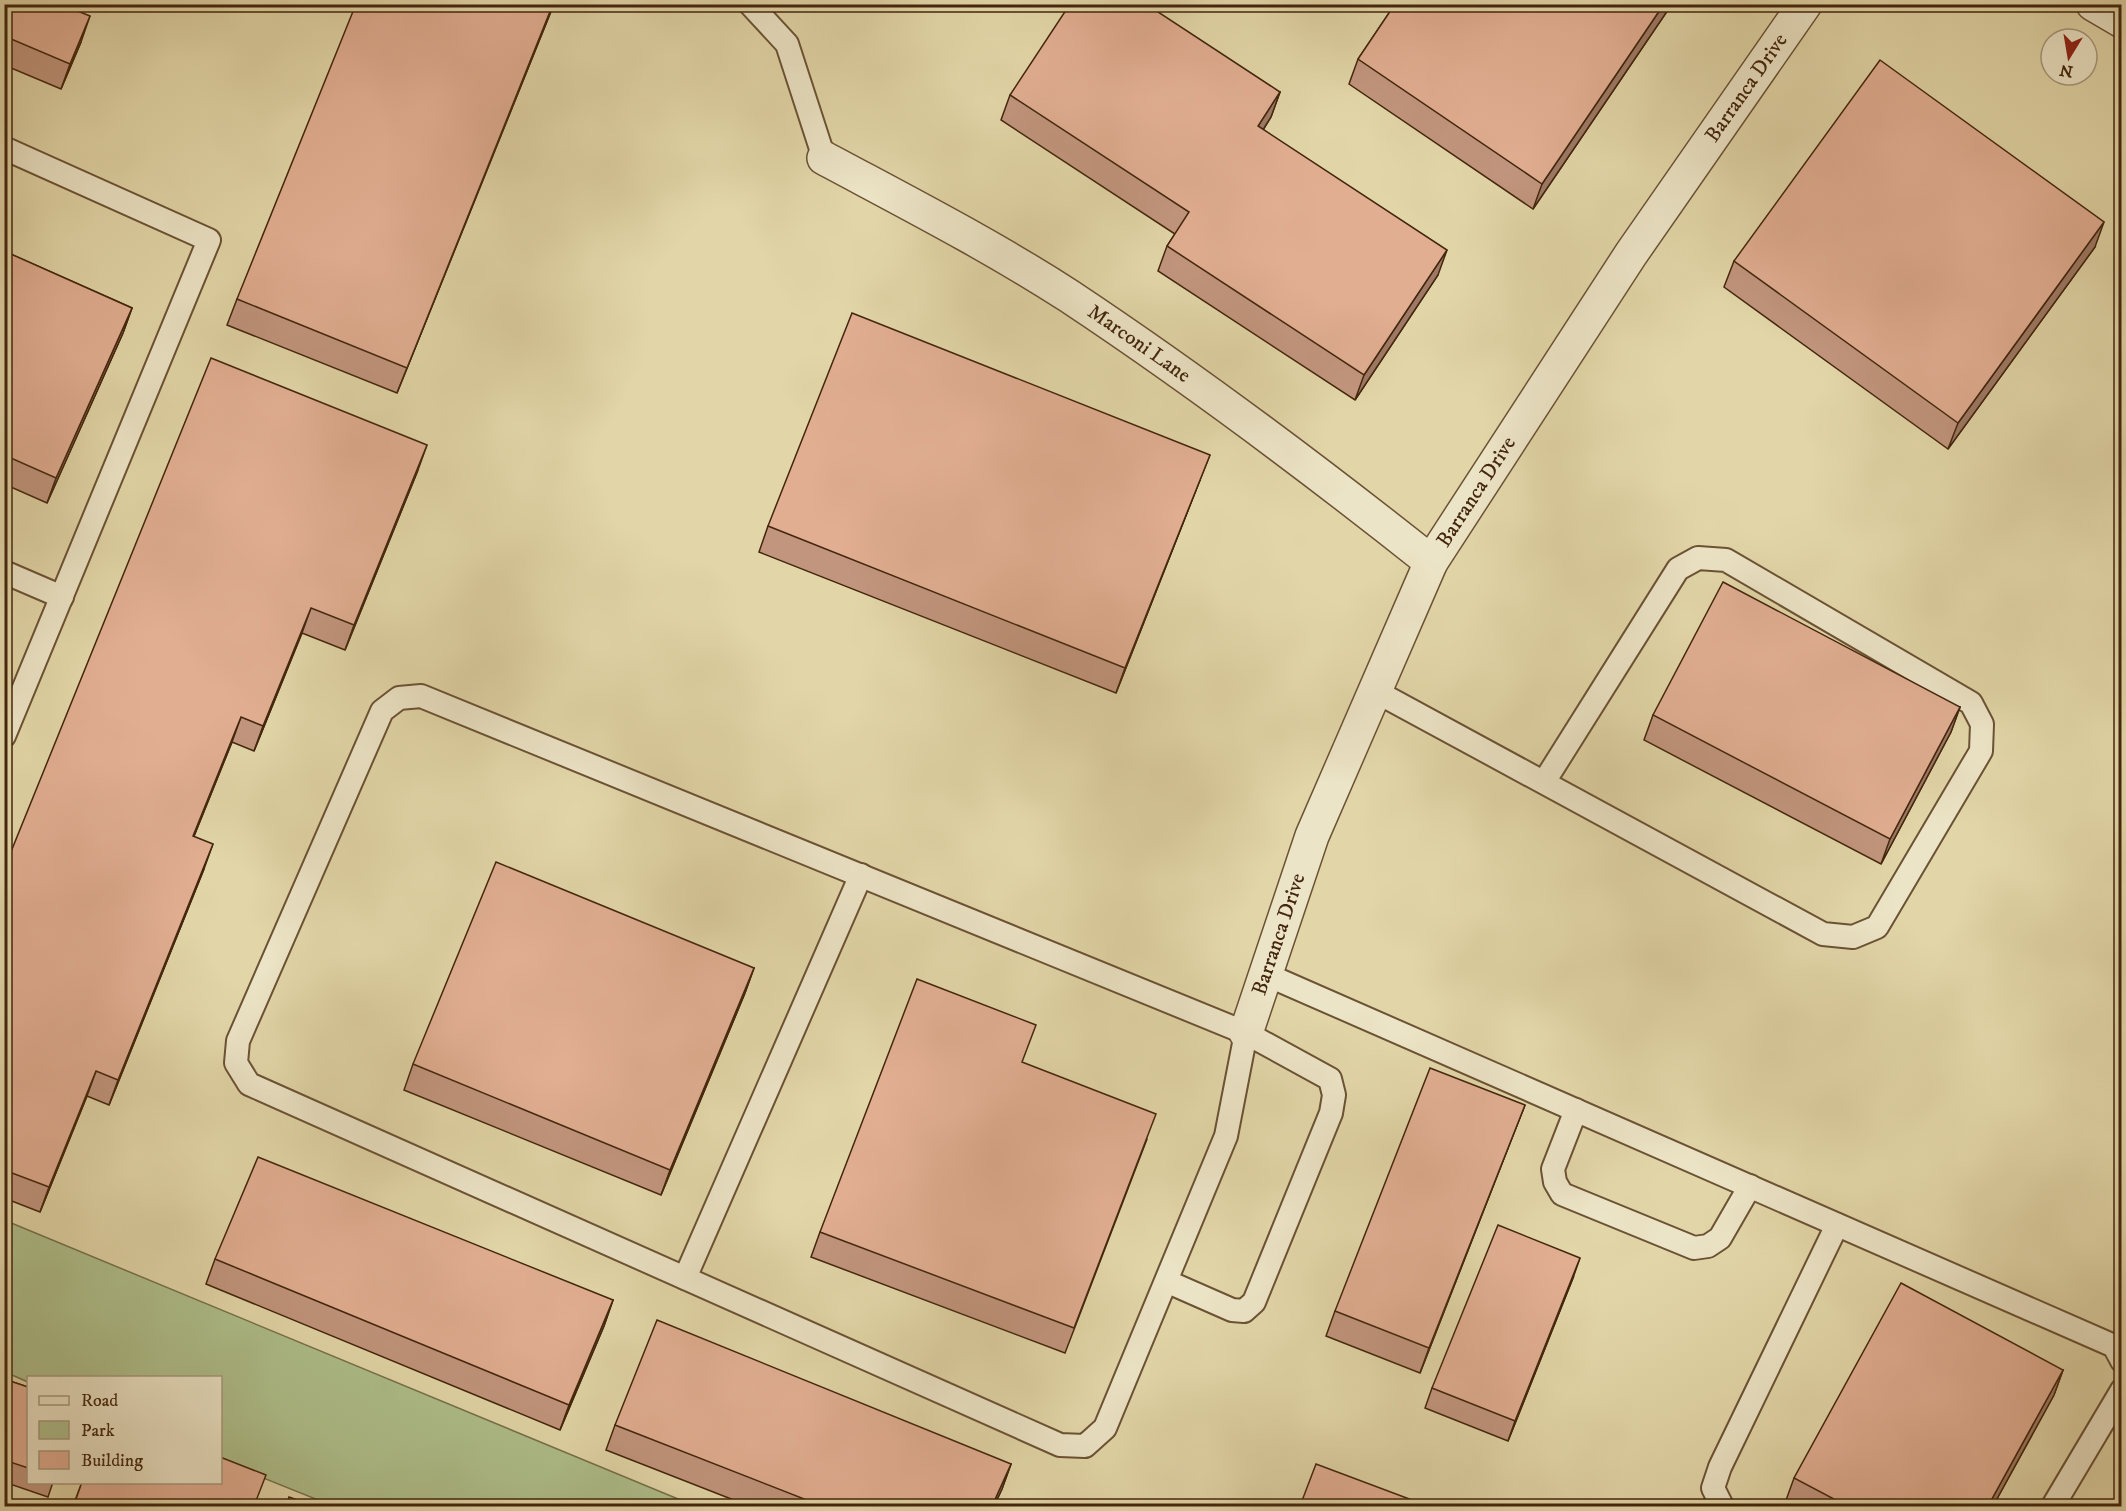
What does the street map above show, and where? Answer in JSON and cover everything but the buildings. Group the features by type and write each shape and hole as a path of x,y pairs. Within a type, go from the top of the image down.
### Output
{"street":[{"name":"Barranca Drive","path":"1246,1033 1312,836 1431,562 1631,254 1804,4"},
{"path":"2093,4 2121,21"},
{"name":"Marconi Lane","path":"824,158 947,224 1067,296 1186,377 1301,460 1431,562"}],"lane":[{"path":"750,4 787,44 824,158"},
{"path":"4,148 209,240 4,736"},
{"path":"1375,691 1824,934 1853,937 1877,927 1981,751 1982,724 1971,703 1726,560 1698,558 1678,569 1544,782"},
{"path":"4,572 62,597"},
{"path":"1166,1281 1232,1310 1244,1311 1254,1302 1331,1113 1334,1095 1330,1079 1246,1033 421,696 399,698 382,711 238,1041 236,1063 249,1084 1060,1445 1085,1446 1105,1428 1226,1136 1246,1033"},
{"path":"685,1278 861,875"},
{"path":"1265,974 2114,1346 2121,1361"},
{"path":"1576,1110 1553,1169 1555,1182 1562,1194 1694,1248 1708,1246 1720,1238 1750,1186"},
{"path":"1722,1506 1713,1488 1720,1467 1838,1225"},
{"path":"2053,1506 2121,1390"}],"green space":[{"path":"4,1220 695,1506 333,1506 222,1461 222,1376 27,1376 27,1382 5,1372"}]}
